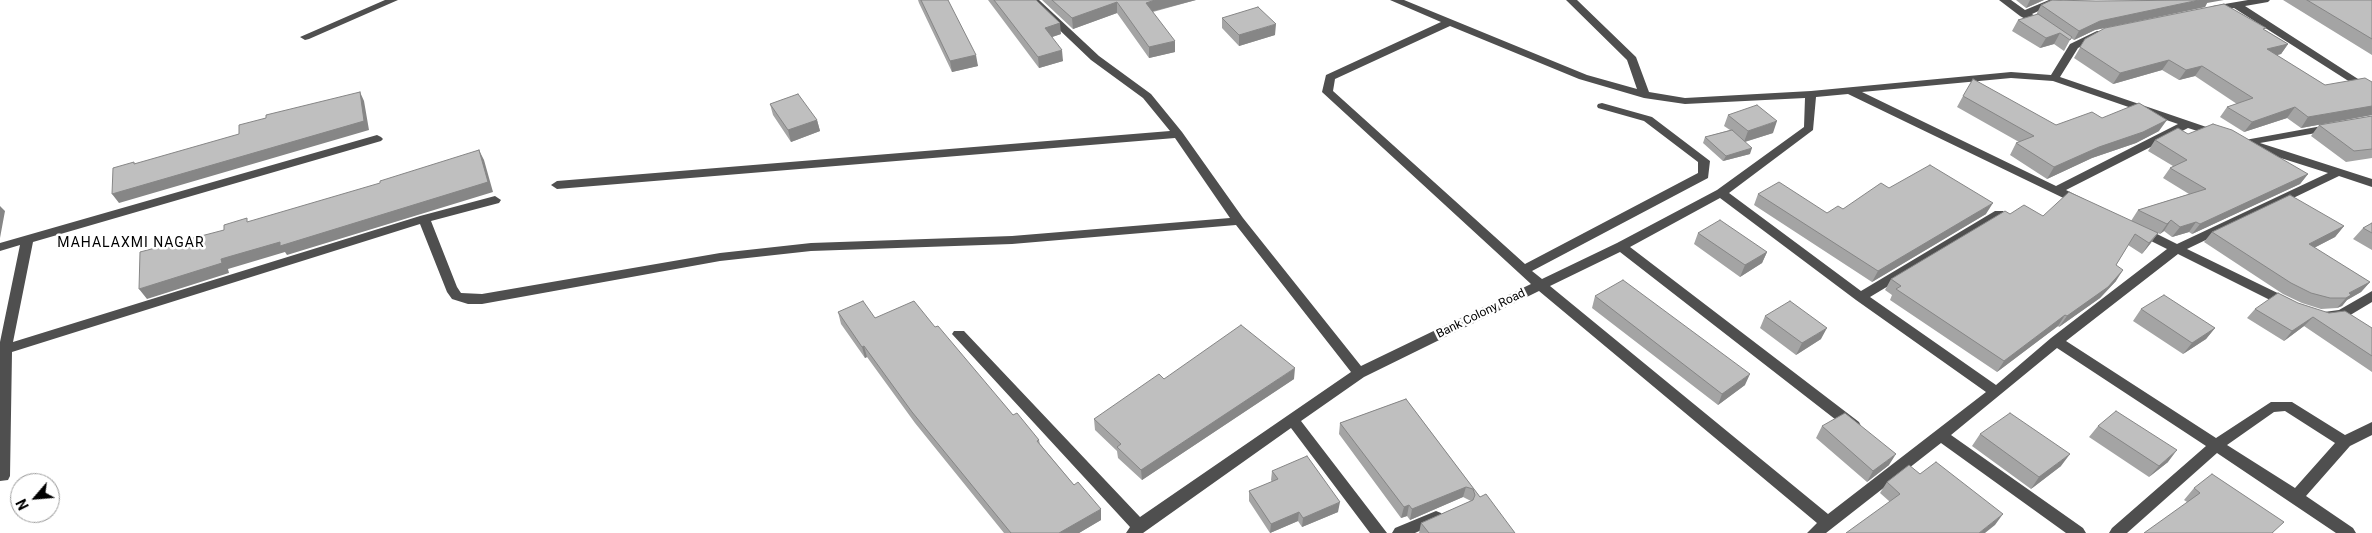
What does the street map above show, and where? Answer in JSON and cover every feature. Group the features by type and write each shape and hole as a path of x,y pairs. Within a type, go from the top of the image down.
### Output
{"street":[{"path":"305,36 393,0"},
{"path":"1033,0 1095,58 1146,96 1178,134 1239,221 1359,373"},
{"path":"1396,0 1583,77 1644,95 1684,101 1811,94 1976,76 2011,75 2054,78 2187,124 2372,183"},
{"path":"1571,0 1632,59 1644,95"},
{"path":"2004,0 2049,30"},
{"path":"2024,14 2058,0"},
{"path":"2209,0 2220,7"},
{"path":"2201,12 2265,0"},
{"path":"2236,5 2372,93"},
{"path":"1448,23 1330,78 1327,92 1540,285 1828,523"},
{"path":"2054,78 2070,43 2114,30"},
{"path":"1851,90 2091,207"},
{"name":"Bank Colony Road","path":"1136,529 1359,373 1621,246 1720,193 1809,128 1811,94"},
{"path":"1524,270 1704,175 1704,161 1648,119 1602,106"},
{"path":"2057,190 2187,124"},
{"path":"2237,140 2343,125"},
{"path":"557,185 1178,134"},
{"path":"0,247 377,139"},
{"path":"1815,533 1900,461 1941,435 1996,392 2056,341 2176,248 2337,173"},
{"path":"1720,193 1861,297 1996,392"},
{"path":"3,350 424,219 495,200"},
{"path":"1861,297 1999,214"},
{"path":"424,219 451,289 457,296 468,299 482,299 720,257 811,247 1012,240 1239,221"},
{"path":"2134,228 2296,308"},
{"path":"3,476 3,350 28,238"},
{"path":"1621,246 1864,434"},
{"path":"2313,313 2321,316 2342,314 2372,296"},
{"path":"959,334 1136,529"},
{"path":"2056,341 2296,497 2348,533"},
{"path":"2117,533 2216,445 2272,407 2287,406 2345,442"},
{"path":"1292,419 1379,533"},
{"path":"2296,497 2345,442 2372,428"},
{"path":"1941,435 2078,533"},
{"path":"1400,533 1445,513"}],"building":[{"path":"921,0 948,0 976,55 950,61"},
{"path":"994,0 1036,0 1060,23 1045,28 1062,50 1038,57"},
{"path":"1052,0 1155,0 1146,3 1175,41 1149,47 1117,2 1072,18"},
{"path":"2052,0 2199,0 2100,21 2079,31 2041,5"},
{"path":"2307,0 2372,0 2372,39"},
{"path":"2224,4 2266,28 2263,29 2288,44 2267,49 2325,85 2365,78 2372,82 2372,106 2308,117 2295,107 2252,122 2227,107 2253,98 2202,66 2186,70 2169,60 2120,73 2080,47 2085,39 2105,28"},
{"path":"1258,7 1276,24 1239,35 1222,18"},
{"path":"2038,14 2072,37 2070,40 2060,33 2046,38 2018,20"},
{"path":"1973,79 2056,125 2092,112 2102,118 2139,103 2167,120 2143,132 2099,147 2054,167 2016,143 2034,136 1963,96"},
{"path":"360,92 364,121 112,194 113,168 134,162 134,164 239,134 239,125 266,118 266,115"},
{"path":"798,94 817,120 788,130 770,104"},
{"path":"1757,105 1777,121 1748,131 1728,115"},
{"path":"2372,116 2372,149 2354,151 2319,125"},
{"path":"2213,124 2232,130 2308,174 2200,224 2196,222 2180,227 2171,220 2167,224 2138,210 2206,189 2170,168 2187,160 2155,140 2178,128 2188,134"},
{"path":"1732,130 1752,148 1726,156 1705,137"},
{"path":"479,150 488,182 280,246 280,242 221,259 222,263 139,289 140,252 224,230 224,225 247,218 247,222 380,183 380,181"},
{"path":"1930,165 1993,203 1878,271 1758,194 1779,182 1827,213 1838,206 1843,209 1881,183 1889,188"},
{"path":"2069,192 2158,233 2149,243 2135,234 2116,265 2123,270 2108,287 2067,316 2065,315 2004,361 1896,289 1901,286 1891,279 2005,211 2010,214 2024,205 2043,216"},
{"path":"2290,195 2344,226 2309,244 2370,282 2349,293 2351,295 2346,298 2330,298 2311,293 2291,283 2212,232"},
{"path":"1720,220 1767,252 1745,265 1698,233"},
{"path":"2372,223 2372,233 2363,228"},
{"path":"1623,280 1750,374 1722,394 1595,296"},
{"path":"2278,293 2298,303 2329,313 2345,311 2372,328 2372,356 2313,317 2292,331 2255,309"},
{"path":"2164,295 2215,328 2192,343 2141,309"},
{"path":"863,301 875,318 914,301 935,327 938,326 1013,415 1017,413 1039,440 1037,441 1074,485 1078,482 1101,509 1059,533 1011,533 912,412 864,346 862,347 838,312"},
{"path":"1790,301 1827,328 1802,343 1765,316"},
{"path":"1241,325 1295,368 1141,470 1117,447 1121,444 1094,419 1159,374 1164,379"},
{"path":"1406,399 1480,497 1486,494 1515,533 1429,533 1421,523 1473,500 1475,495 1473,489 1466,487 1412,509 1409,505 1404,507 1340,423"},
{"path":"2116,411 2177,450 2159,466 2098,426"},
{"path":"1845,413 1896,454 1873,471 1822,426"},
{"path":"2010,413 2070,454 2039,477 1980,434"},
{"path":"1307,456 1340,502 1303,518 1299,512 1271,524 1249,491 1278,479 1272,471"},
{"path":"1936,462 2003,514 1979,533 1846,533 1900,494 1887,482 1909,465 1920,474"},
{"path":"2212,474 2284,522 2272,533 2144,533 2200,493 2194,488"}],"district":[{"name":"MAHALAXMI NAGAR","path":"131,243"}]}
